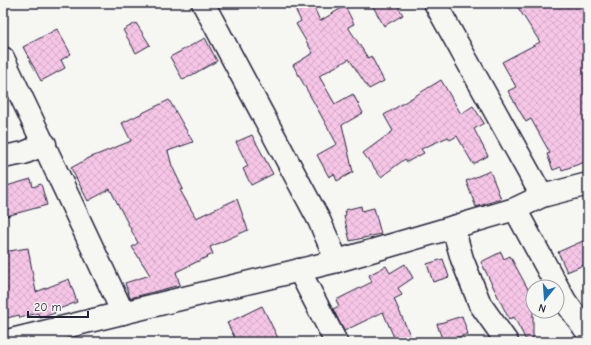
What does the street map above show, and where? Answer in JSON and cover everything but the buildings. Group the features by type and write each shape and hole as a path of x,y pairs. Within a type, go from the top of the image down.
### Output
{"street":[{"path":"203,3 319,220 337,261"},
{"path":"435,3 542,196"},
{"path":"3,58 45,144 123,313"},
{"path":"3,157 24,153 45,144"},
{"path":"3,342 337,261 515,209 542,196 588,184"},
{"path":"515,209 565,300 588,333"},
{"path":"453,227 462,259 480,304 507,342"},
{"path":"300,270 336,342"}]}
